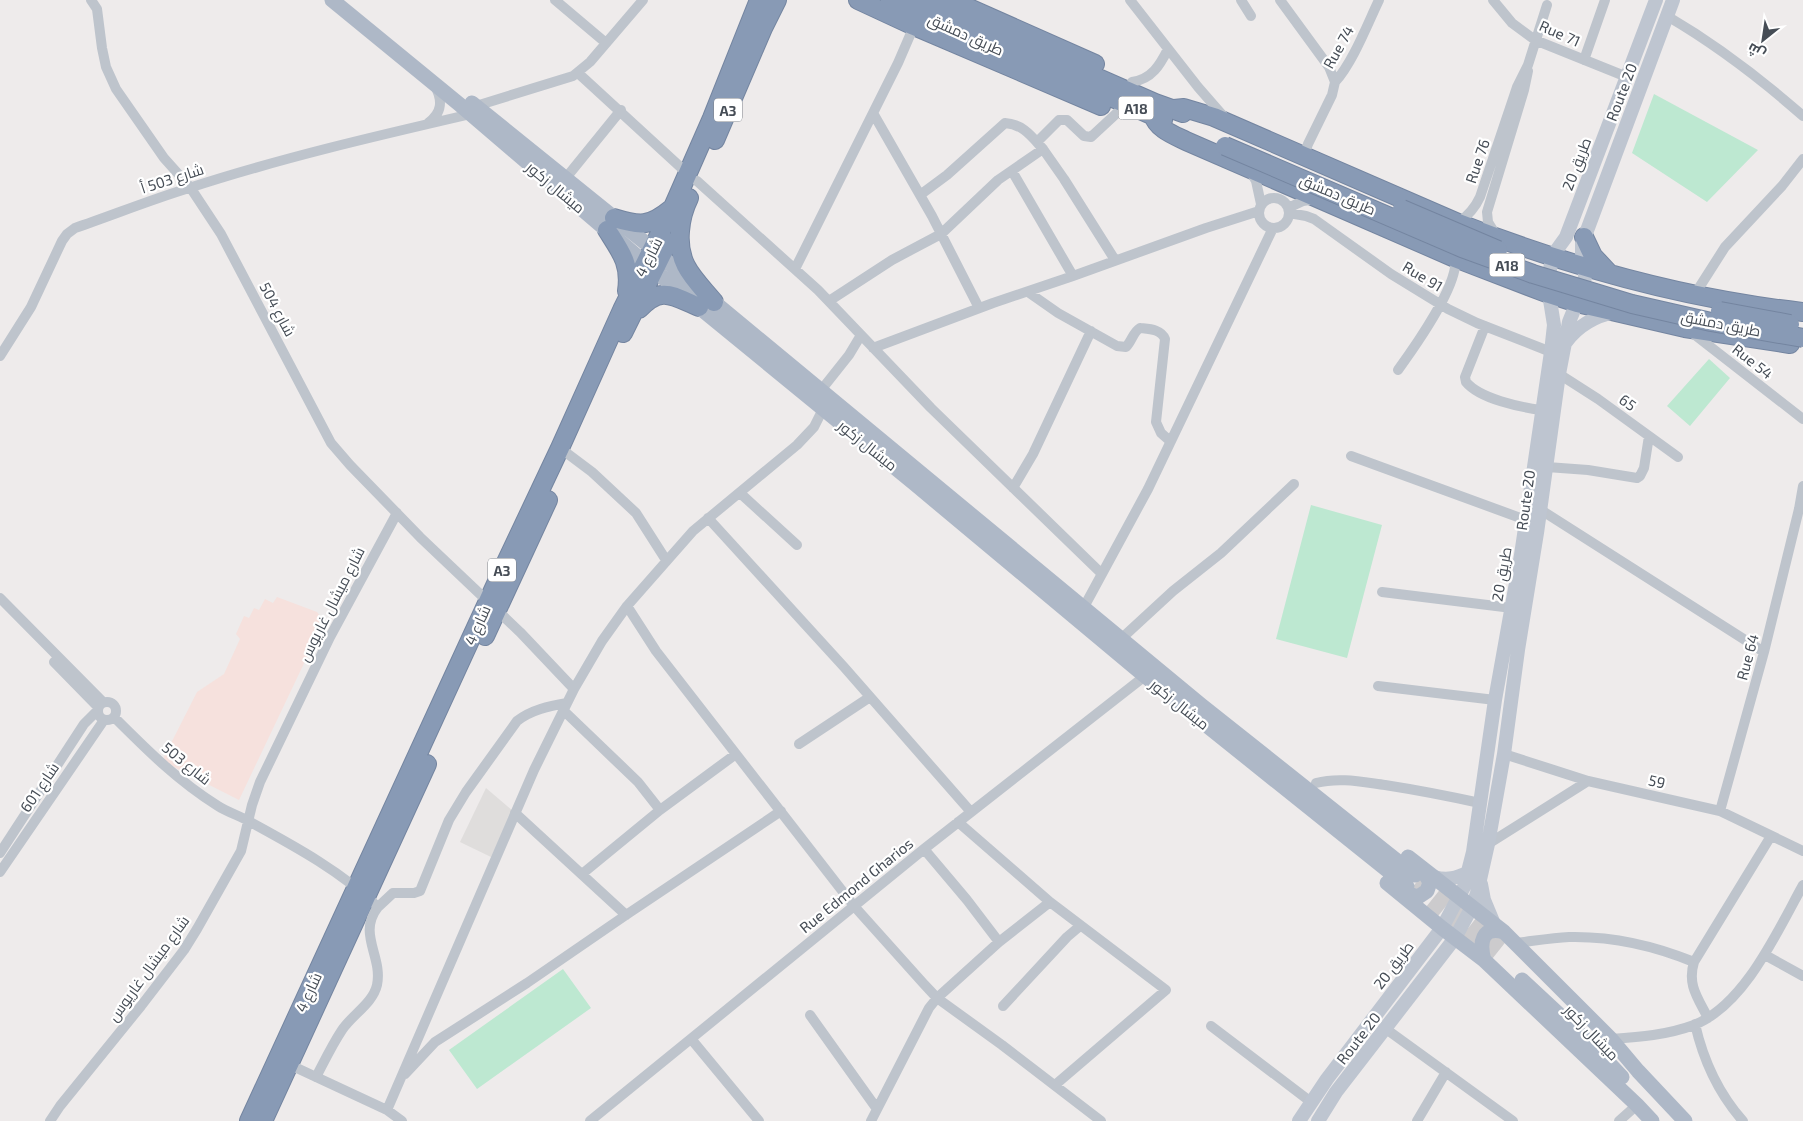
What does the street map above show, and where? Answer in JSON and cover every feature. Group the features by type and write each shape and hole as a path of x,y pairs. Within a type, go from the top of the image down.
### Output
{"highway":[{"path":"858,0 1056,88 1118,112 1133,115 1151,110"},
{"name":"طريق دمشق","path":"890,0 1051,65 1151,110 1228,135 1492,248 1618,288 1677,303 1803,326"},
{"name":"طريق دمشق","path":"921,0 1051,65"},
{"path":"951,0 1132,82 1148,92 1151,110 1157,123 1168,132 1471,265 1577,303 1685,328 1803,346"},
{"name":"A3","path":"693,178 752,17 768,1"},
{"name":"A3","path":"678,210 768,1"},
{"name":"طريق دمشق","path":"1151,110 1174,109 1462,248 1533,274 1632,304 1711,322 1803,338"},
{"path":"1228,135 1304,156 1499,239 1553,256 1609,273 1695,294 1803,312"},
{"path":"678,210 679,246 682,258 707,304 672,296 658,295 628,312 628,272 610,224 647,224 678,210"},
{"name":"شارع 4","path":"248,1121 283,1061 367,897 492,606 564,451 616,347 628,312 678,210"},
{"path":"1584,237 1593,256 1609,273"},
{"name":"شارع 4","path":"263,1121 283,1061"}],"main road":[{"name":"ميشال زكور","path":"332,0 433,83 565,178 610,224"},
{"name":"ميشال زكور","path":"348,0 473,110 653,260 707,304 822,389 1410,880"},
{"name":"طريق 20","path":"1299,1121 1311,1102 1470,889 1495,700 1512,608 1551,352 1554,318 1549,294 1549,274 1553,256 1566,237 1656,0"},
{"name":"Route 20","path":"1318,1121 1336,1092 1449,947 1488,844 1504,754 1518,650 1547,467 1558,374 1569,322 1584,285 1584,265 1581,251 1584,237 1673,0"},
{"name":"ميشال زكور","path":"707,304 823,409 1148,678 1410,880"},
{"path":"1565,342 1587,322 1615,312"},
{"path":"1554,318 1564,318 1569,322"},
{"path":"1149,661 1191,686 1316,783 1410,880 1428,929 1435,937 1457,952 1496,945"},
{"path":"1410,880 1434,877 1455,879 1484,900 1496,945 1611,1039 1685,1121"},
{"path":"1434,877 1470,889 1496,945 1652,1121"},
{"path":"1422,912 1435,937"},
{"name":"ميشال زكور","path":"1496,945 1662,1121"},
{"name":"ميشال زكور","path":"1496,945 1604,1043 1674,1121"},
{"path":"1449,947 1496,945"}],"street":[{"name":"شارع 504","path":"91,0 97,9 106,67 116,89 164,158 190,187 222,234 327,437 350,465 397,513 528,640 574,689"},
{"path":"555,0 606,43"},
{"path":"643,0 590,62 578,73 829,301 873,348 1102,574"},
{"path":"1130,0 1168,49 1228,135"},
{"path":"1240,0 1251,16"},
{"path":"1280,0 1329,68 1335,82"},
{"name":"Rue 74","path":"1304,156 1311,137 1332,95 1335,82 1342,75 1379,0"},
{"name":"Rue 71","path":"1494,0 1512,23 1536,40 1627,77"},
{"path":"1584,60 1605,0"},
{"name":"Rue 76","path":"1499,239 1492,231 1488,222 1488,189 1517,87 1528,65 1548,5"},
{"path":"1667,16 1718,50 1803,116"},
{"path":"795,269 914,26"},
{"path":"1132,82 1144,79 1154,72 1168,49"},
{"name":"Rue 76","path":"1458,222 1468,216 1488,189 1509,140 1527,82 1528,65"},
{"name":"شارع 503 أ","path":"0,356 31,307 58,248 67,234 74,228 190,187 345,143 424,125 568,78 578,73"},
{"path":"424,125 434,118 440,109 440,96 433,83"},
{"name":"Rue 76","path":"1509,140 1513,102"},
{"path":"565,178 620,110"},
{"path":"829,301 892,260 941,234 998,180 1012,171 1040,146 1059,120 1067,120 1084,136 1091,137 1118,112"},
{"path":"873,113 920,195 979,308"},
{"path":"920,195 947,175 1005,123 1014,123 1024,128 1040,146 1064,179 1115,260"},
{"path":"1695,294 1725,247 1782,186 1803,159"},
{"path":"1249,168 1256,181 1261,220 1268,227 1273,228 1284,224 1288,211 1303,201 1321,199"},
{"path":"1012,171 1073,276"},
{"path":"873,348 979,308 1260,208 1268,199 1276,198 1284,202 1288,211"},
{"name":"Rue 91","path":"1288,211 1314,219 1391,274 1458,314 1551,352"},
{"path":"1084,607 1137,511 1273,228"},
{"path":"1440,304 1454,273 1455,258"},
{"path":"1398,370 1422,336 1459,274 1471,265"},
{"path":"1028,292 1058,313 1117,346 1126,347 1140,328 1157,331 1164,336 1156,422 1161,433 1170,442"},
{"path":"1485,326 1465,377 1466,382 1477,390 1493,397 1541,410"},
{"name":"Rue 54","path":"1685,328 1803,419"},
{"path":"1013,488 1033,454 1091,331"},
{"path":"822,389 862,335"},
{"name":"65","path":"1558,374 1598,399 1678,457"},
{"path":"387,1110 534,770 574,689 602,642 627,606 693,531 802,440 814,427 823,409"},
{"path":"1547,467 1588,470 1637,478 1644,468 1649,436"},
{"path":"564,451 592,472 636,513 666,560"},
{"path":"1351,456 1526,520"},
{"path":"1122,638 1173,591 1233,542 1294,484"},
{"name":"Rue 64","path":"1720,811 1764,652 1801,507 1803,486"},
{"path":"740,493 796,546"},
{"path":"1540,510 1764,652"},
{"name":"شارع ميشال غاريوس","path":"50,1121 184,950 235,862 245,838 252,805 260,782 323,652 397,513"},
{"path":"708,518 971,812"},
{"path":"1382,592 1512,608"},
{"name":"شارع 503","path":"0,598 103,711"},
{"name":"شارع 503","path":"0,606 103,711 180,780 220,807 249,821"},
{"path":"627,606 653,647 854,906 937,998 1101,1121"},
{"name":"Rue Edmond Gharios","path":"590,1121 958,822 1148,678"},
{"path":"1378,686 1495,700"},
{"path":"799,744 870,697"},
{"path":"367,897 420,891 449,820 462,799 517,721 549,706 565,707 638,782 660,810"},
{"name":"شارع 601","path":"0,853 84,724 103,711"},
{"name":"شارع 601","path":"0,872 103,711"},
{"path":"582,874 660,810 736,754"},
{"name":"59","path":"1504,754 1588,781 1720,811 1802,850"},
{"path":"1316,783 1339,779 1414,790 1480,803"},
{"path":"1488,844 1588,781"},
{"path":"401,1078 436,1042 528,983 781,812"},
{"path":"515,814 626,915"},
{"path":"249,821 305,853 367,897 371,916 369,924 370,939 377,965 378,982 375,992 343,1029 316,1077"},
{"path":"958,822 1050,902 1166,990 1055,1085"},
{"path":"1708,1018 1692,986 1691,974 1694,962 1771,836"},
{"path":"924,849 967,900 998,942"},
{"path":"1611,1039 1659,1035 1708,1018 1732,998 1765,955 1803,885"},
{"path":"871,1121 929,1008 937,998 998,942 1050,902"},
{"path":"1003,1006 1066,937 1080,926"},
{"path":"1496,945 1569,937 1602,939 1658,949 1694,962"},
{"path":"1765,955 1803,976"},
{"path":"810,1015 877,1109"},
{"path":"1694,1024 1700,1047 1713,1074 1733,1109 1743,1121"},
{"path":"1210,1026 1311,1102"},
{"path":"1386,1029 1513,1121"},
{"path":"419,1033 427,1042 436,1042"},
{"path":"692,1040 759,1121"},
{"path":"283,1061 387,1110 402,1121"},
{"path":"1417,1121 1446,1072"},
{"path":"1619,1121 1637,1105"}],"shaded area":[{"path":"277,597 317,612 321,617 308,655 239,800 162,761 197,692 224,674 240,639 236,634 244,616 249,618 254,608 259,610 265,599 273,603"},
{"path":"486,788 513,811 491,857 460,842"}],"green space":[{"path":"1654,94 1758,150 1707,202 1632,153"},
{"path":"1709,359 1730,378 1690,426 1667,406"},
{"path":"1311,505 1382,525 1347,658 1276,639"},
{"path":"563,969 591,1008 477,1089 449,1050"}],"tunnel":[{"path":"1419,879 1506,947"},
{"path":"1411,889 1498,959"}]}
